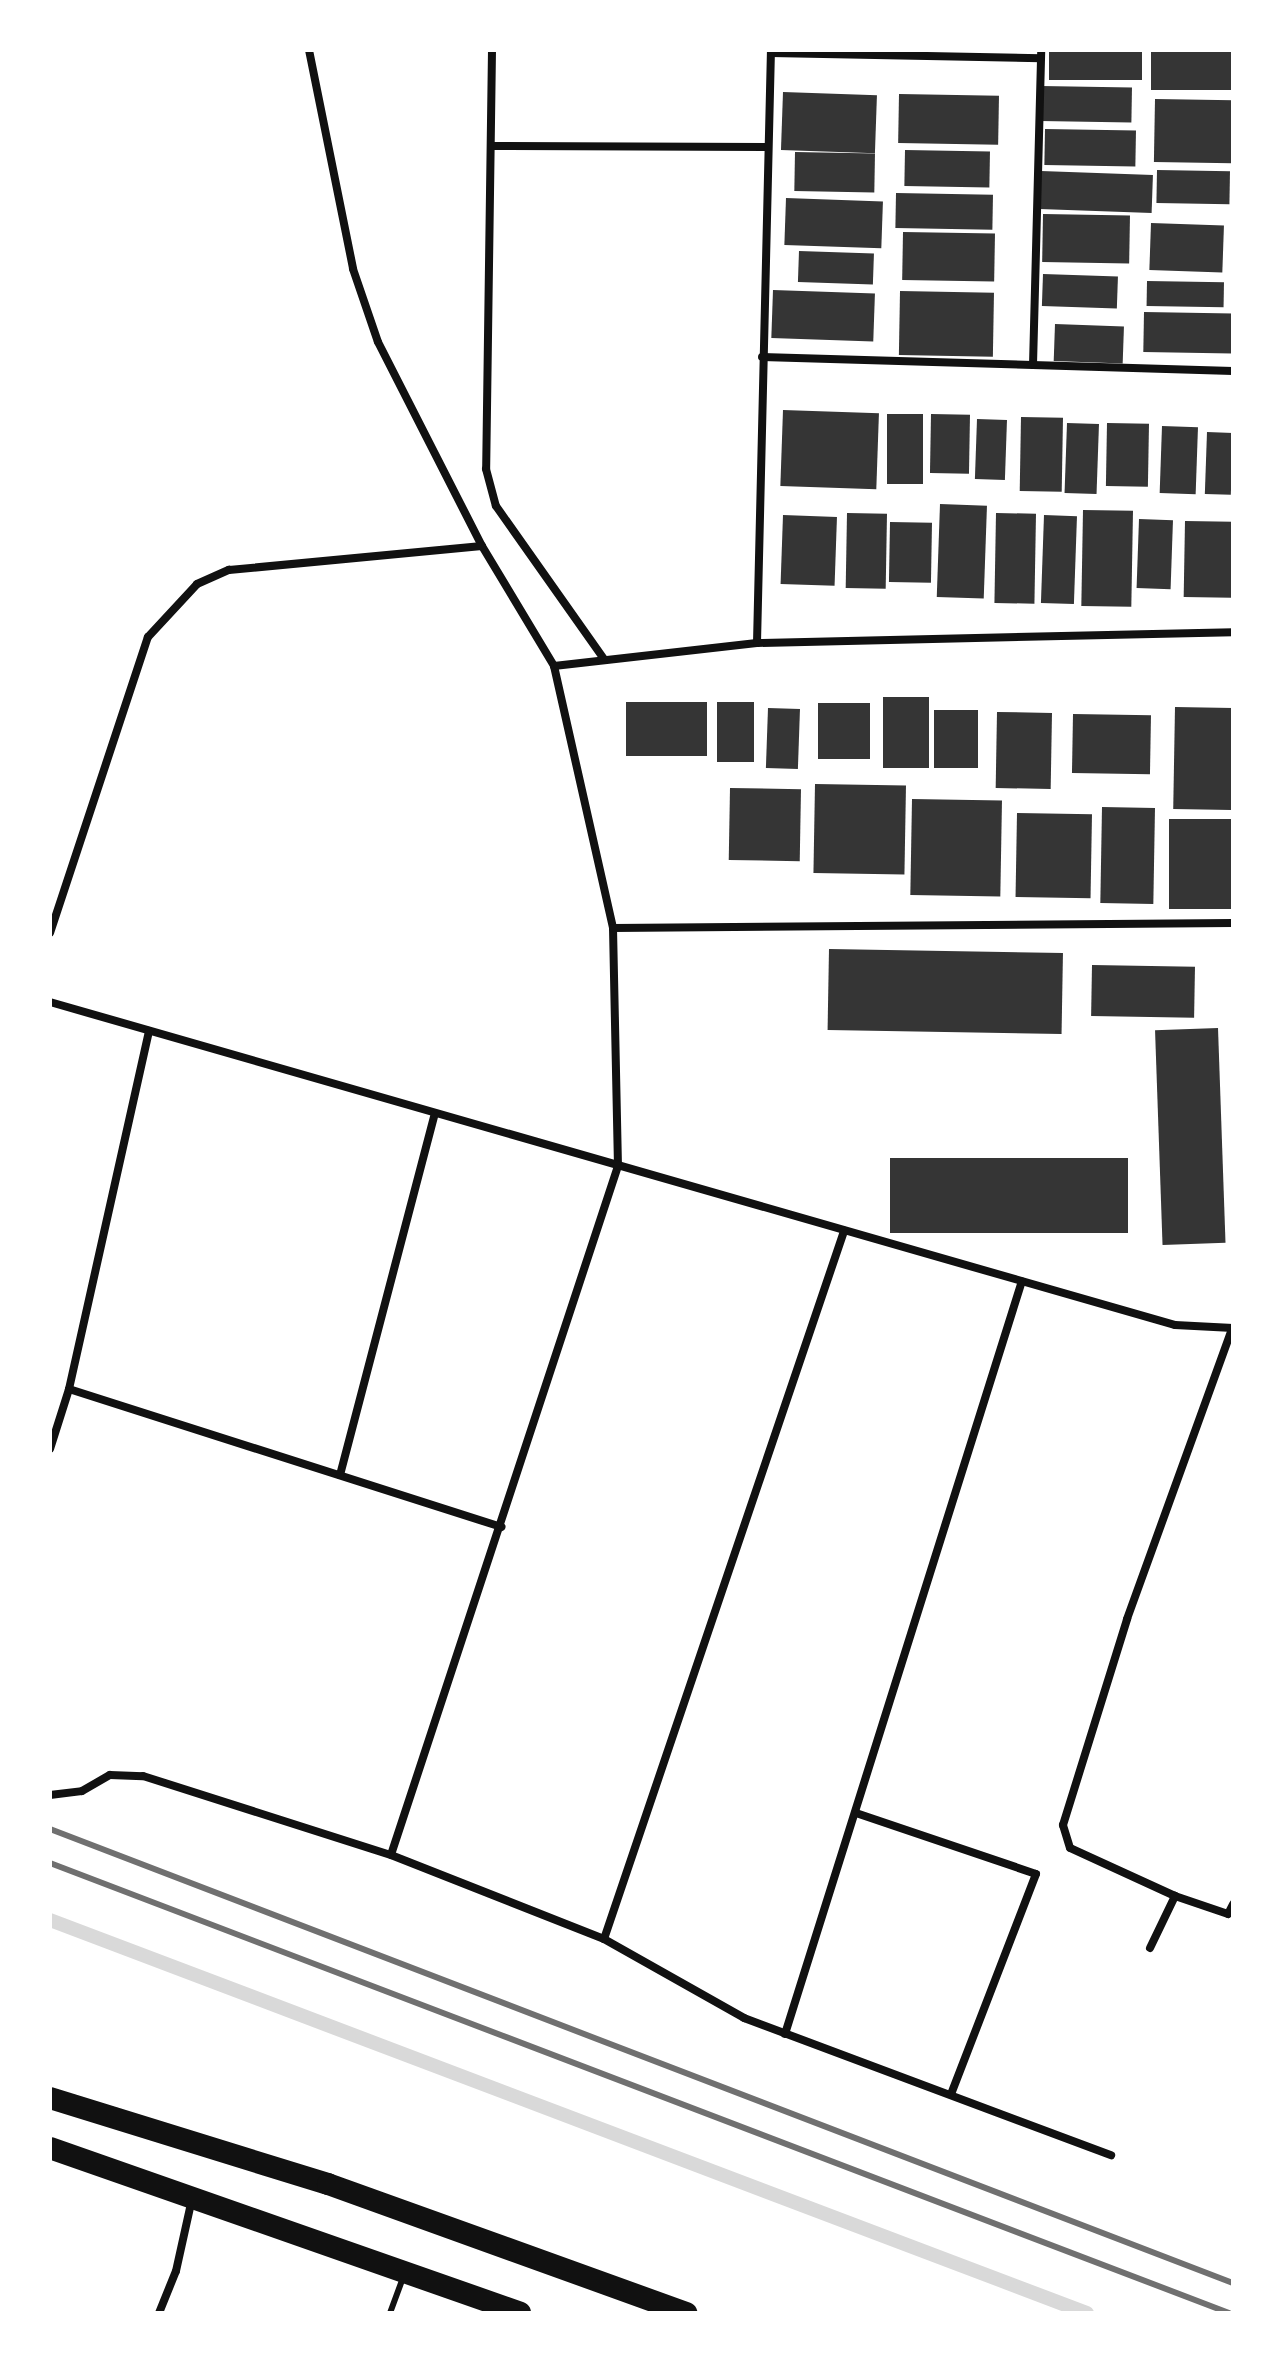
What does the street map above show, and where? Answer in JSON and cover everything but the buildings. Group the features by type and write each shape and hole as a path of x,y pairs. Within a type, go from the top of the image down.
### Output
{"highway":[{"path":"50,2098 328,2184 687,2313"},
{"path":"50,2148 520,2313"}],"street":[{"path":"309,50 353,269 373,328 482,546 554,666 613,928 618,1166 391,1855"},
{"path":"492,50 486,469 496,506 604,659"},
{"path":"757,643 771,52 1041,54 1033,365"},
{"path":"492,146 767,147"},
{"path":"762,357 1233,371"},
{"path":"50,933 148,637 197,584 229,570 482,546"},
{"path":"554,666 757,643 1233,632"},
{"path":"613,928 1233,923"},
{"path":"50,1002 1175,1325 1232,1329 1127,1619 1063,1825 1070,1848 1175,1896 1228,1914 1233,1904"},
{"path":"50,1449 69,1389 149,1031"},
{"path":"340,1475 435,1114"},
{"path":"604,1939 844,1231"},
{"path":"785,2034 1022,1281"},
{"path":"69,1389 501,1527"},
{"path":"50,1795 82,1791 110,1775 143,1776 391,1855 604,1939 726,2008 785,2034 952,2092 1111,2155"},
{"path":"856,1813 1036,1874 952,2092"},
{"path":"1150,1948 1175,1896"},
{"path":"159,2313 176,2271 193,2197"}],"lane":[{"path":"390,2313 406,2272"}],"waterway":[{"path":"50,1920 1087,2313"}],"railway":[{"path":"50,1829 1233,2283"},
{"path":"50,1863 1229,2313"}]}
